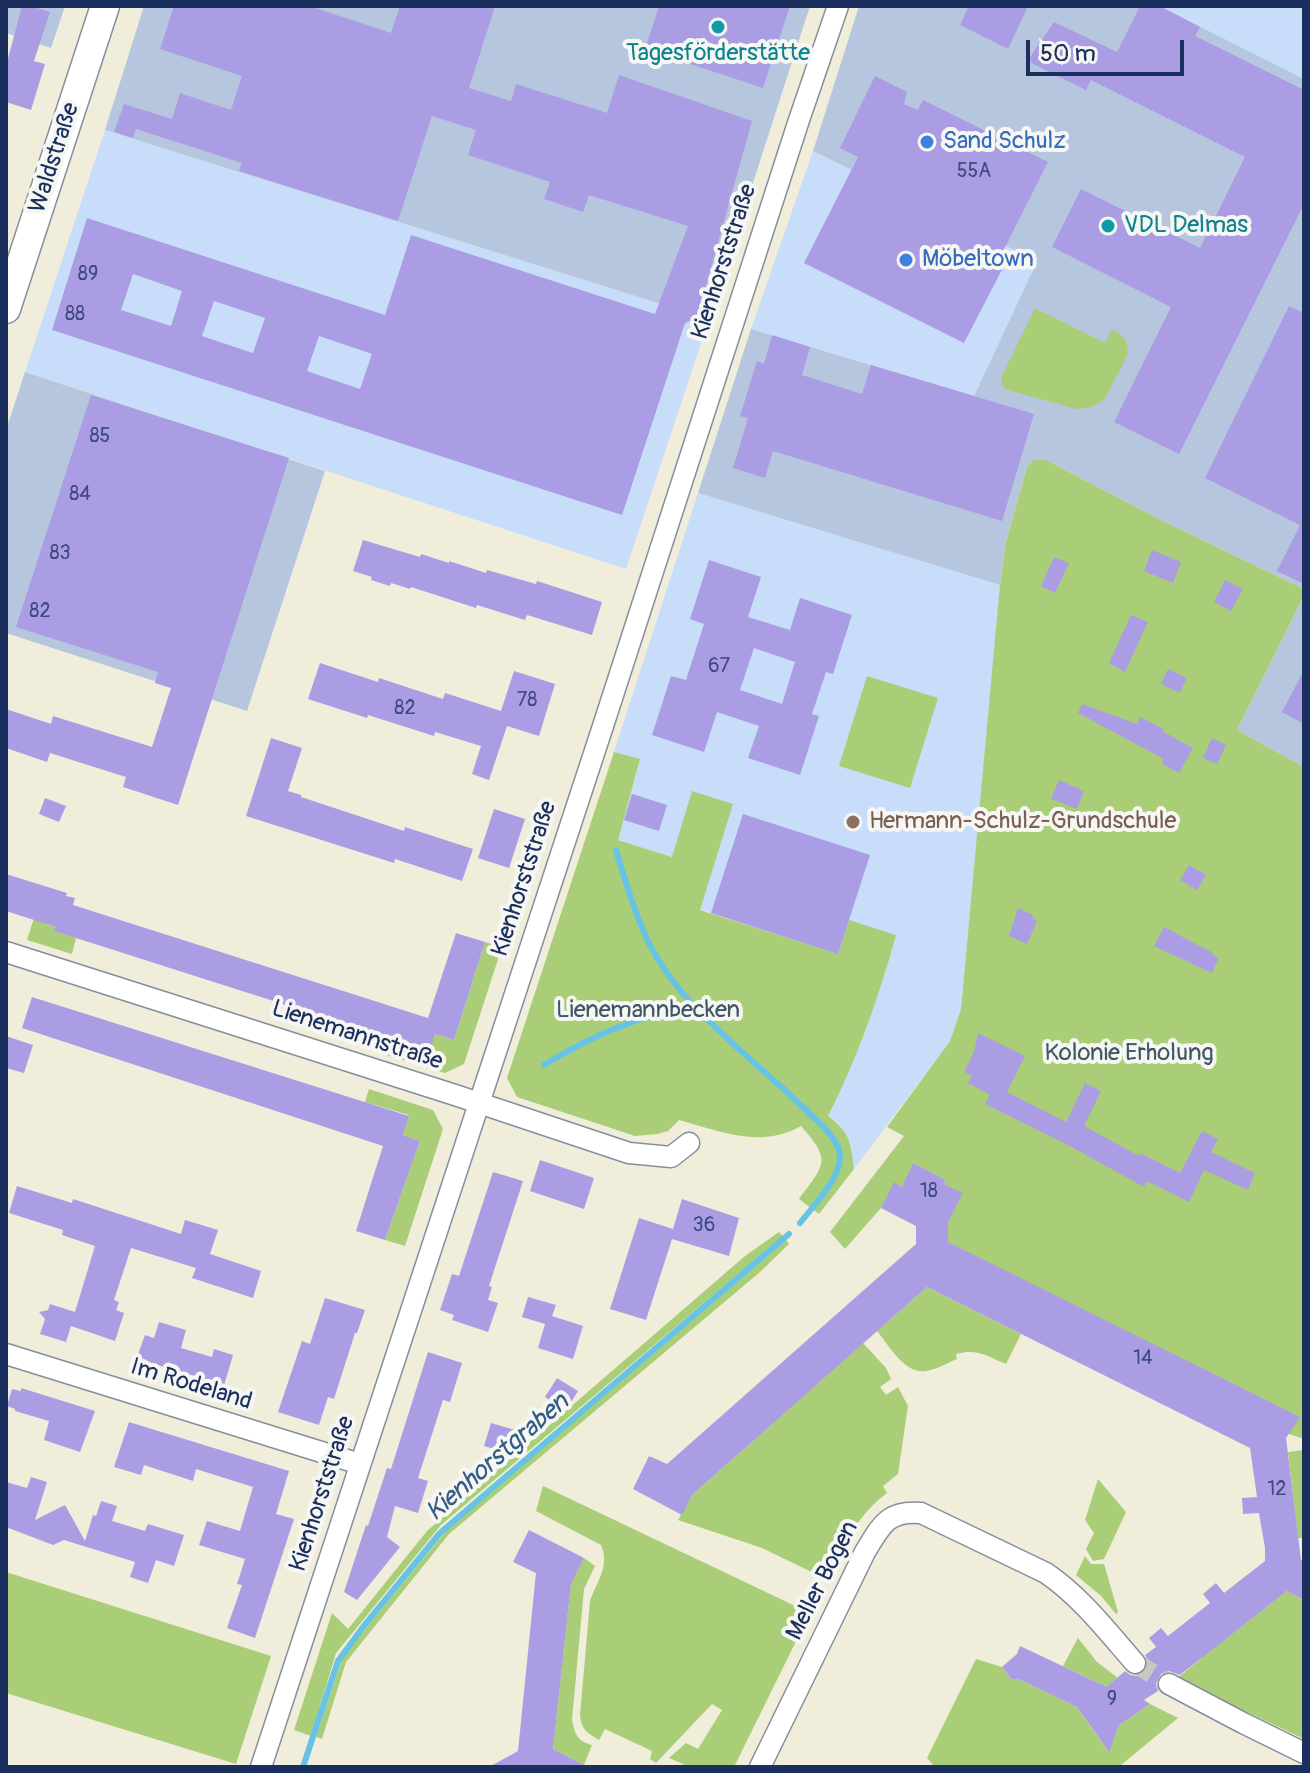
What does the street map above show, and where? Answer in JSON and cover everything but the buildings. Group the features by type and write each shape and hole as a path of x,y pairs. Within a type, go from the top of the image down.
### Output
{"main road":[{"name":"Waldstraße","path":"6,309 105,6"}],"street":[{"name":"Kienhorststraße","path":"261,1767 838,6"},
{"name":"Lienemannstraße","path":"6,952 629,1153 671,1157 689,1143"},
{"name":"Im Rodeland","path":"6,1354 360,1464"},
{"name":"Meller Bogen","path":"760,1767 865,1552 883,1522 891,1516 921,1513 1046,1573 1063,1584 1090,1611 1135,1663"},
{"path":"1169,1684 1304,1753"}],"shaded area":[{"path":"6,6 65,6 51,48 6,33"},
{"path":"144,6 810,6 709,319 105,130"},
{"path":"859,6 1159,6 1304,79 1304,589 1046,460 1027,467 1006,542 1000,585 698,493 751,329 974,396 1033,270 1016,261 1017,251 813,151"},
{"path":"1159,6 1304,6 1304,79 1254,54"},
{"path":"105,130 709,319 626,569 25,372"},
{"path":"813,151 1018,251 1016,261 1033,270 974,396 751,329"},
{"path":"25,372 325,471 247,711 6,633 6,430"},
{"name":"Hermann-Schulz-Grundschule","path":"698,493 1001,587 961,1009 950,1041 854,1169 851,1144 838,1123 828,1116 886,971 699,909 673,857 617,840 640,760 614,752"},
{"path":"1304,595 1304,767 1237,730"}],"green space":[{"path":"1035,308 1105,343 1112,329 1125,340 1127,356 1106,397 1099,403 1076,409 1004,389 1001,378"},
{"name":"Kolonie Erholung","path":"1034,460 1046,460 1304,589 1304,595 1237,730 1304,767 1304,1439 1289,1434 948,1242 948,1223 962,1193 944,1184 946,1180 914,1164 902,1187 894,1183 881,1208 845,1249 830,1232 904,1136 887,1127 950,1041 961,1009 1000,585 1006,542 1027,467"},
{"path":"867,676 938,698 910,788 839,766"},
{"name":"Lienemannbecken","path":"614,752 640,759 618,840 672,857 692,791 733,804 700,910 838,954 849,920 896,935 866,1027 828,1116 841,1127 848,1139 854,1169 819,1214 799,1199 815,1178 821,1162 817,1147 801,1126 786,1133 756,1137 725,1133 679,1120 668,1131 635,1136 517,1097 507,1078"},
{"path":"35,915 47,919 46,924 56,927 55,931 76,938 72,954 27,940"},
{"path":"485,942 502,947 464,1064 445,1073 383,1054 388,1038 429,1051 435,1034 454,1040"},
{"path":"369,1089 433,1110 443,1129 405,1246 385,1240 420,1141 403,1135 409,1115 365,1102"},
{"path":"779,1232 783,1236 441,1525 336,1653 311,1736 294,1730 332,1613 348,1629 427,1531 745,1256"},
{"path":"786,1240 789,1244 760,1272 449,1534 346,1662 322,1739 316,1737 343,1656 446,1531"},
{"path":"927,1287 1021,1334 1006,1364 982,1354 963,1352 956,1354 957,1359 926,1371 918,1371 904,1364 877,1331"},
{"path":"863,1343 886,1368 891,1379 880,1387 886,1395 898,1387 908,1406 898,1474 883,1486 887,1493 866,1513 839,1553 836,1552 826,1579 762,1548 678,1520 692,1495"},
{"path":"1304,1450 1304,1538 1298,1538 1288,1452"},
{"path":"1098,1479 1126,1512 1104,1559 1093,1561 1086,1549 1094,1533 1085,1520"},
{"path":"543,1486 810,1613 734,1767 690,1767 669,1758 686,1743 698,1749 722,1710 712,1704 656,1763 650,1759 652,1751 605,1729 599,1740 583,1727 580,1715 590,1601 602,1573 603,1553 601,1545 536,1511"},
{"path":"1085,1556 1091,1564 1104,1564 1118,1612 1116,1614 1101,1596 1076,1575"},
{"path":"584,1558 595,1566 584,1589 572,1720 578,1736 592,1745 584,1765 553,1749 572,1573 576,1574"},
{"path":"6,1572 271,1656 236,1764 6,1693"},
{"path":"1287,1591 1304,1600 1304,1739 1179,1677 1203,1657 1201,1654"},
{"path":"1078,1638 1097,1662 1118,1678 1107,1687 1063,1666"},
{"path":"976,1659 1002,1667 1011,1679 1018,1679 1077,1707 1108,1751 1119,1725 1150,1704 1178,1718 1121,1765 1124,1767 935,1767 927,1758"}],"waterway":[{"name":"Kienhorstgraben","path":"616,850 644,933 673,981 713,1025 795,1099 837,1145 840,1159 838,1169 800,1223"},
{"path":"544,1065 619,1027 660,1015 700,1012"},
{"name":"Kienhorstgraben","path":"303,1767 338,1661 440,1533 789,1234"}],"tunnel":[{"path":"1135,1663 1169,1684"}],"place":[{"name":"Tagesförderstätte","path":"718,27"},
{"name":"Sand Schulz","path":"927,142"},
{"name":"VDL Delmas","path":"1108,226"},
{"name":"Möbeltown","path":"906,260"},
{"name":"Hermann-Schulz-Grundschule","path":"853,822"}]}
